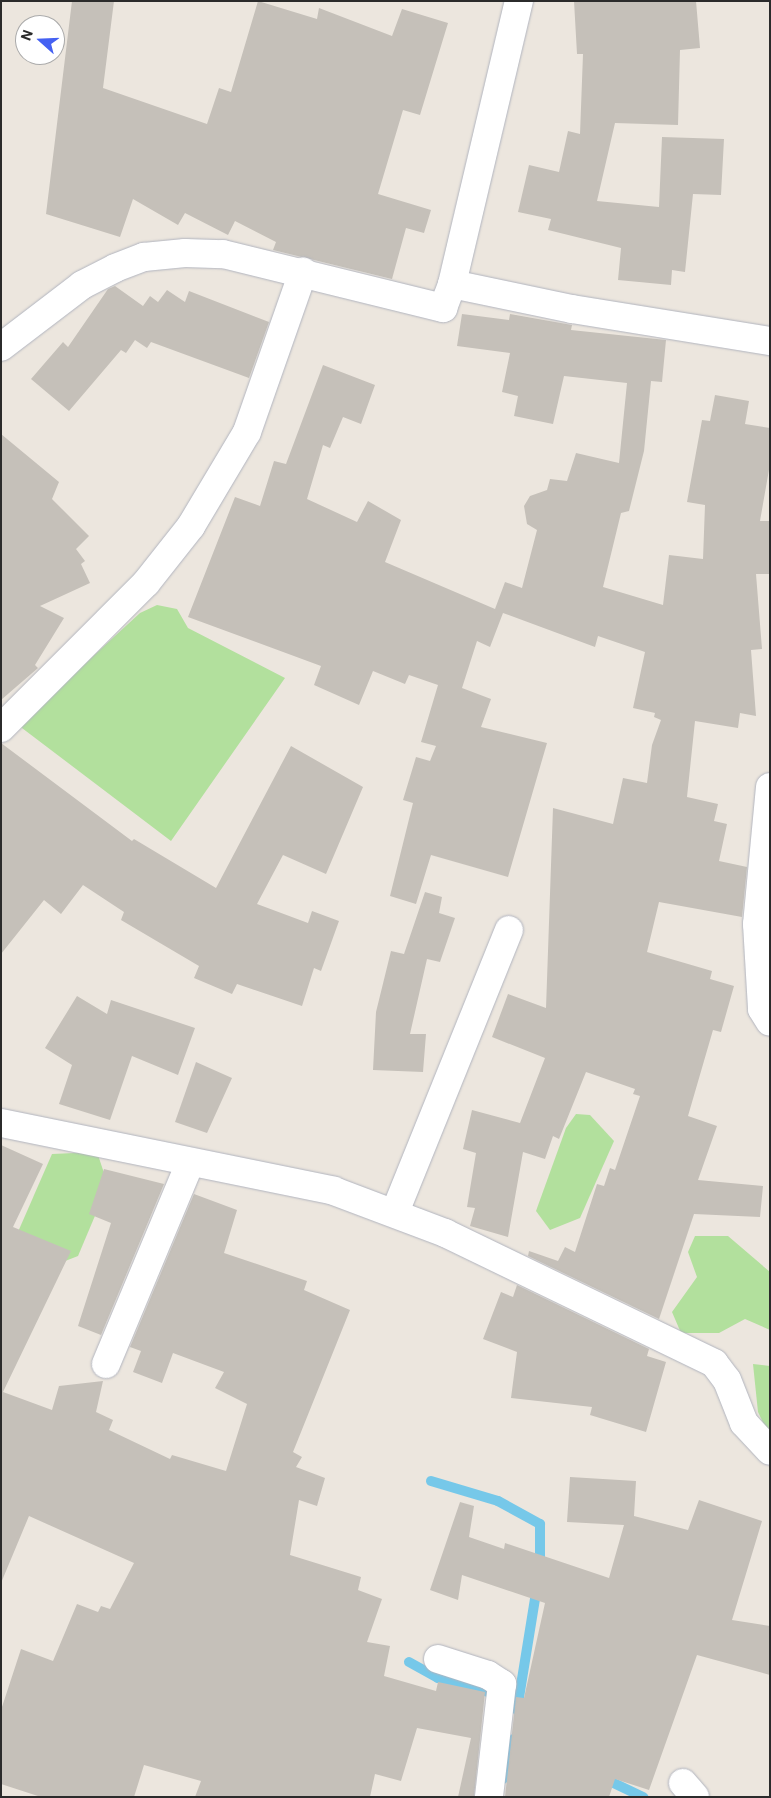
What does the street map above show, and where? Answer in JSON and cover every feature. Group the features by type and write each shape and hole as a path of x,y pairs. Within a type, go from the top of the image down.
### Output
{"street":[{"path":"1,347 82,285 144,256 223,254 303,272 442,308 452,284 519,1"},
{"path":"1,728 134,596 191,526 247,432 303,272"},
{"path":"452,284 572,309 770,341"},
{"path":"770,787 757,924 762,1009 770,1022"},
{"path":"394,1212 509,930"},
{"path":"1,1123 334,1191 394,1212 714,1363 727,1380 744,1423 770,1451"},
{"path":"106,1364 190,1163"},
{"path":"438,1659 488,1675 502,1684 504,1692 489,1797"}],"green space":[{"path":"157,605 177,609 188,628 285,678 171,841 18,725 140,613"},
{"path":"576,1114 590,1115 614,1141 580,1218 550,1230 536,1211 566,1128"},
{"path":"97,1152 108,1185 78,1256 60,1263 14,1241 52,1154"},
{"path":"695,1236 728,1236 770,1272 770,1330 745,1319 719,1333 681,1333 672,1312 697,1277 688,1252"},
{"path":"753,1364 770,1366 770,1437 758,1412"}],"building":[{"path":"72,1 114,1 103,88 207,124 219,88 231,92 258,1 317,19 319,8 392,36 402,9 448,23 420,115 403,110 378,194 431,210 424,233 406,228 392,279 273,250 276,242 235,221 228,235 185,213 178,225 133,199 120,237 46,214"},
{"path":"574,1 696,1 700,48 680,50 678,125 615,123 597,201 659,207 662,137 724,139 721,195 693,194 685,272 672,270 671,285 618,280 621,248 548,230 551,219 518,212 529,165 559,172 568,131 580,134 583,54 577,54"},
{"path":"115,286 143,306 150,296 158,302 167,290 185,302 189,291 269,322 249,378 151,342 147,348 135,340 126,353 121,350 69,411 31,379 63,342 68,347 108,289"},
{"path":"462,314 509,320 510,314 572,325 571,330 666,340 662,382 651,381 644,451 629,511 621,513 603,587 663,605 669,555 703,559 705,505 687,502 702,420 710,421 715,395 749,401 745,424 770,428 770,464 760,521 770,521 770,574 756,574 762,649 751,650 756,716 740,713 738,728 695,721 687,797 718,804 714,821 727,824 719,861 747,867 742,917 659,902 647,952 712,971 710,979 734,986 721,1032 713,1030 688,1116 717,1126 698,1180 763,1186 760,1217 694,1214 659,1319 528,1256 529,1251 558,1261 565,1247 575,1252 597,1184 604,1186 610,1168 615,1170 640,1096 633,1094 635,1089 586,1072 559,1139 553,1136 545,1159 523,1152 508,1237 470,1226 475,1208 467,1207 476,1153 463,1149 472,1110 520,1123 545,1058 492,1037 508,994 546,1008 553,808 613,824 623,778 647,783 652,745 661,720 654,717 655,713 633,708 645,652 598,636 595,647 503,613 490,647 477,641 462,688 491,699 481,727 547,743 508,877 431,855 416,904 390,896 413,803 403,800 416,757 430,761 436,746 421,742 438,685 409,675 405,684 373,671 359,705 314,685 321,666 188,617 235,497 260,506 274,461 286,464 323,365 375,385 361,424 343,417 330,448 323,445 307,499 357,522 368,501 401,520 385,562 495,609 505,582 522,588 537,530 527,524 524,506 530,496 547,490 550,479 567,481 576,453 619,463 627,383 564,376 553,424 514,416 518,396 502,392 510,353 457,346"},
{"path":"1,434 59,482 52,499 89,536 76,549 85,561 81,564 90,583 40,606 64,618 35,665 38,668 1,700"},
{"path":"1,743 132,841 134,839 216,888 291,746 363,787 326,874 283,855 257,904 308,923 312,911 339,921 321,971 314,968 302,1006 237,984 232,994 194,978 199,966 121,920 124,912 83,885 61,914 44,900 1,954"},
{"path":"425,892 442,897 439,913 455,918 440,962 427,959 410,1034 426,1034 423,1072 373,1070 376,1012 391,951 404,954"},
{"path":"77,996 107,1014 111,1000 195,1028 178,1075 132,1056 110,1120 59,1104 72,1065 45,1048"},
{"path":"196,1062 232,1078 207,1133 175,1122"},
{"path":"1,1145 43,1164 13,1227 71,1251 3,1392 52,1410 59,1386 103,1381 96,1412 113,1420 109,1430 170,1459 172,1455 226,1471 247,1404 215,1388 224,1372 173,1353 162,1383 133,1372 141,1351 130,1347 194,1194 237,1210 224,1253 307,1281 304,1290 350,1310 293,1452 302,1457 296,1467 325,1478 317,1506 299,1500 290,1555 361,1577 358,1590 382,1599 367,1642 390,1646 384,1676 436,1691 438,1682 485,1692 474,1797 458,1797 471,1738 417,1728 401,1781 375,1774 370,1797 195,1797 201,1781 144,1765 134,1797 41,1797 1,1784 1,1710 21,1649 53,1661 77,1604 98,1612 101,1606 110,1609 134,1563 29,1516 1,1583"},
{"path":"104,1169 164,1184 101,1335 78,1326 111,1223 89,1214"},
{"path":"517,1285 649,1349 647,1356 666,1362 646,1432 590,1415 592,1407 511,1398 517,1352 483,1339 501,1292 513,1297"},
{"path":"570,1477 636,1481 634,1516 688,1530 699,1500 762,1521 732,1620 770,1626 770,1675 697,1655 649,1790 615,1779 609,1797 505,1797 516,1697 524,1698 545,1603 462,1575 458,1600 430,1590 460,1502 474,1506 469,1537 504,1549 505,1543 609,1578 624,1525 567,1522"}],"waterway":[{"path":"431,1481 498,1501 540,1524 540,1567"},
{"path":"517,1710 537,1586"},
{"path":"409,1662 438,1678 488,1692"},
{"path":"503,1779 513,1739"},
{"path":"601,1777 643,1797"}]}
